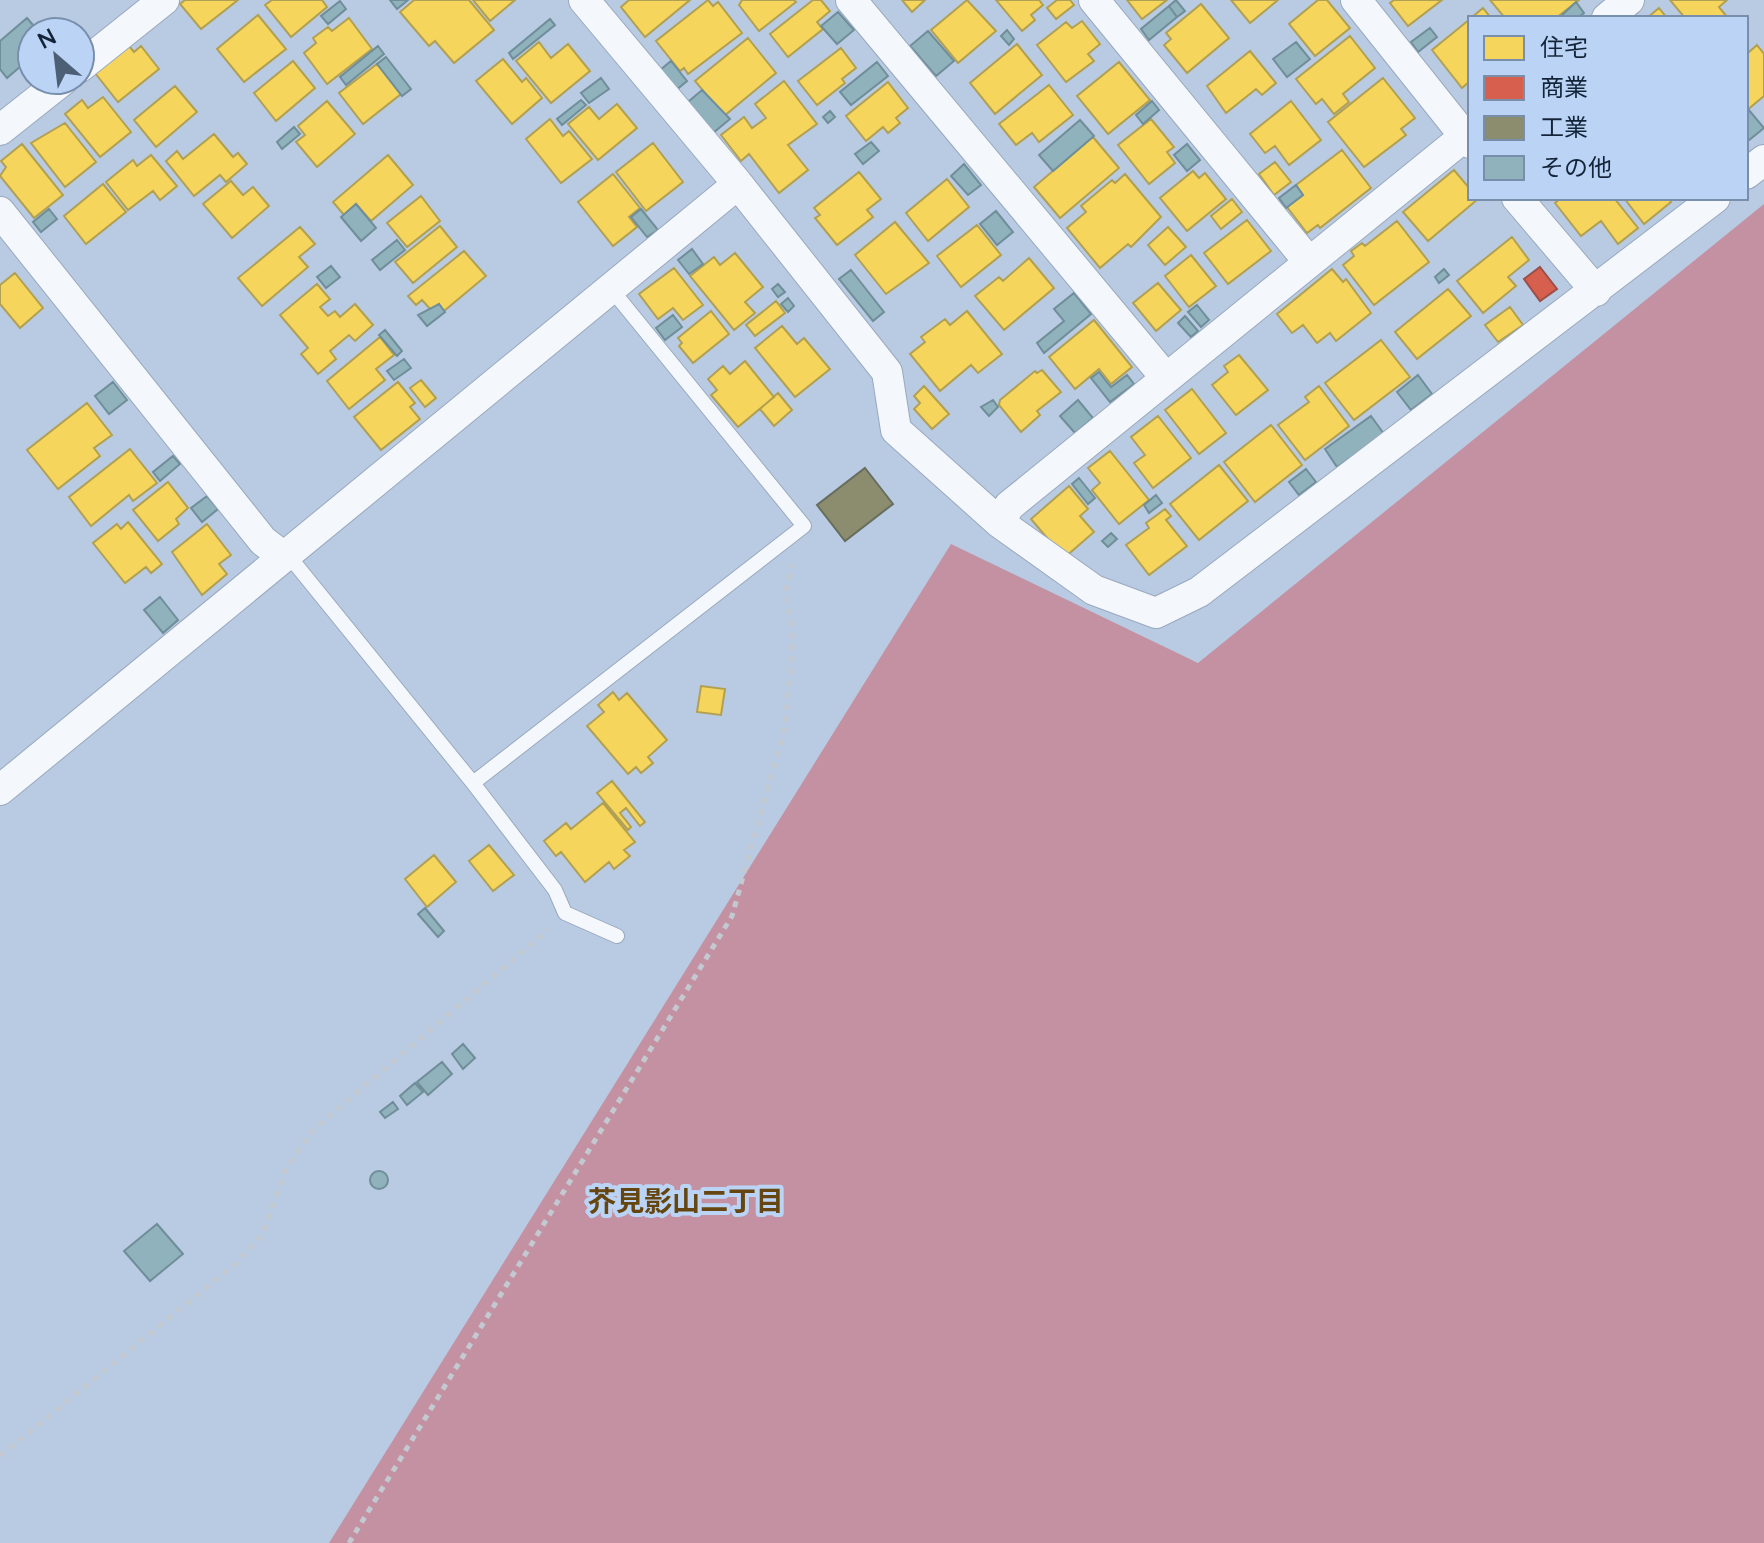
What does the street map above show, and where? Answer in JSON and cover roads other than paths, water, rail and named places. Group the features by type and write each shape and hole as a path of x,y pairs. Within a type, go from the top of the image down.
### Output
{"street":[{"path":"96,54 164,0"},
{"path":"851,0 1166,378"},
{"path":"1094,0 1309,262"},
{"path":"1000,523 1009,506 1468,137 1356,0"},
{"path":"594,3 887,372 896,430 1000,523 1094,590 1156,613 1199,592 1712,200"},
{"path":"0,130 43,96"},
{"path":"1748,172 1764,160"},
{"path":"0,790 738,184"},
{"path":"1519,200 1596,291"},
{"path":"0,212 263,541 284,557"}],"lane":[{"path":"473,783 804,526 612,290"},
{"path":"284,557 297,566 473,783 555,890 565,913 617,936"}],"district":[{"name":"芥見影山二丁目","path":"686,1201"}]}
